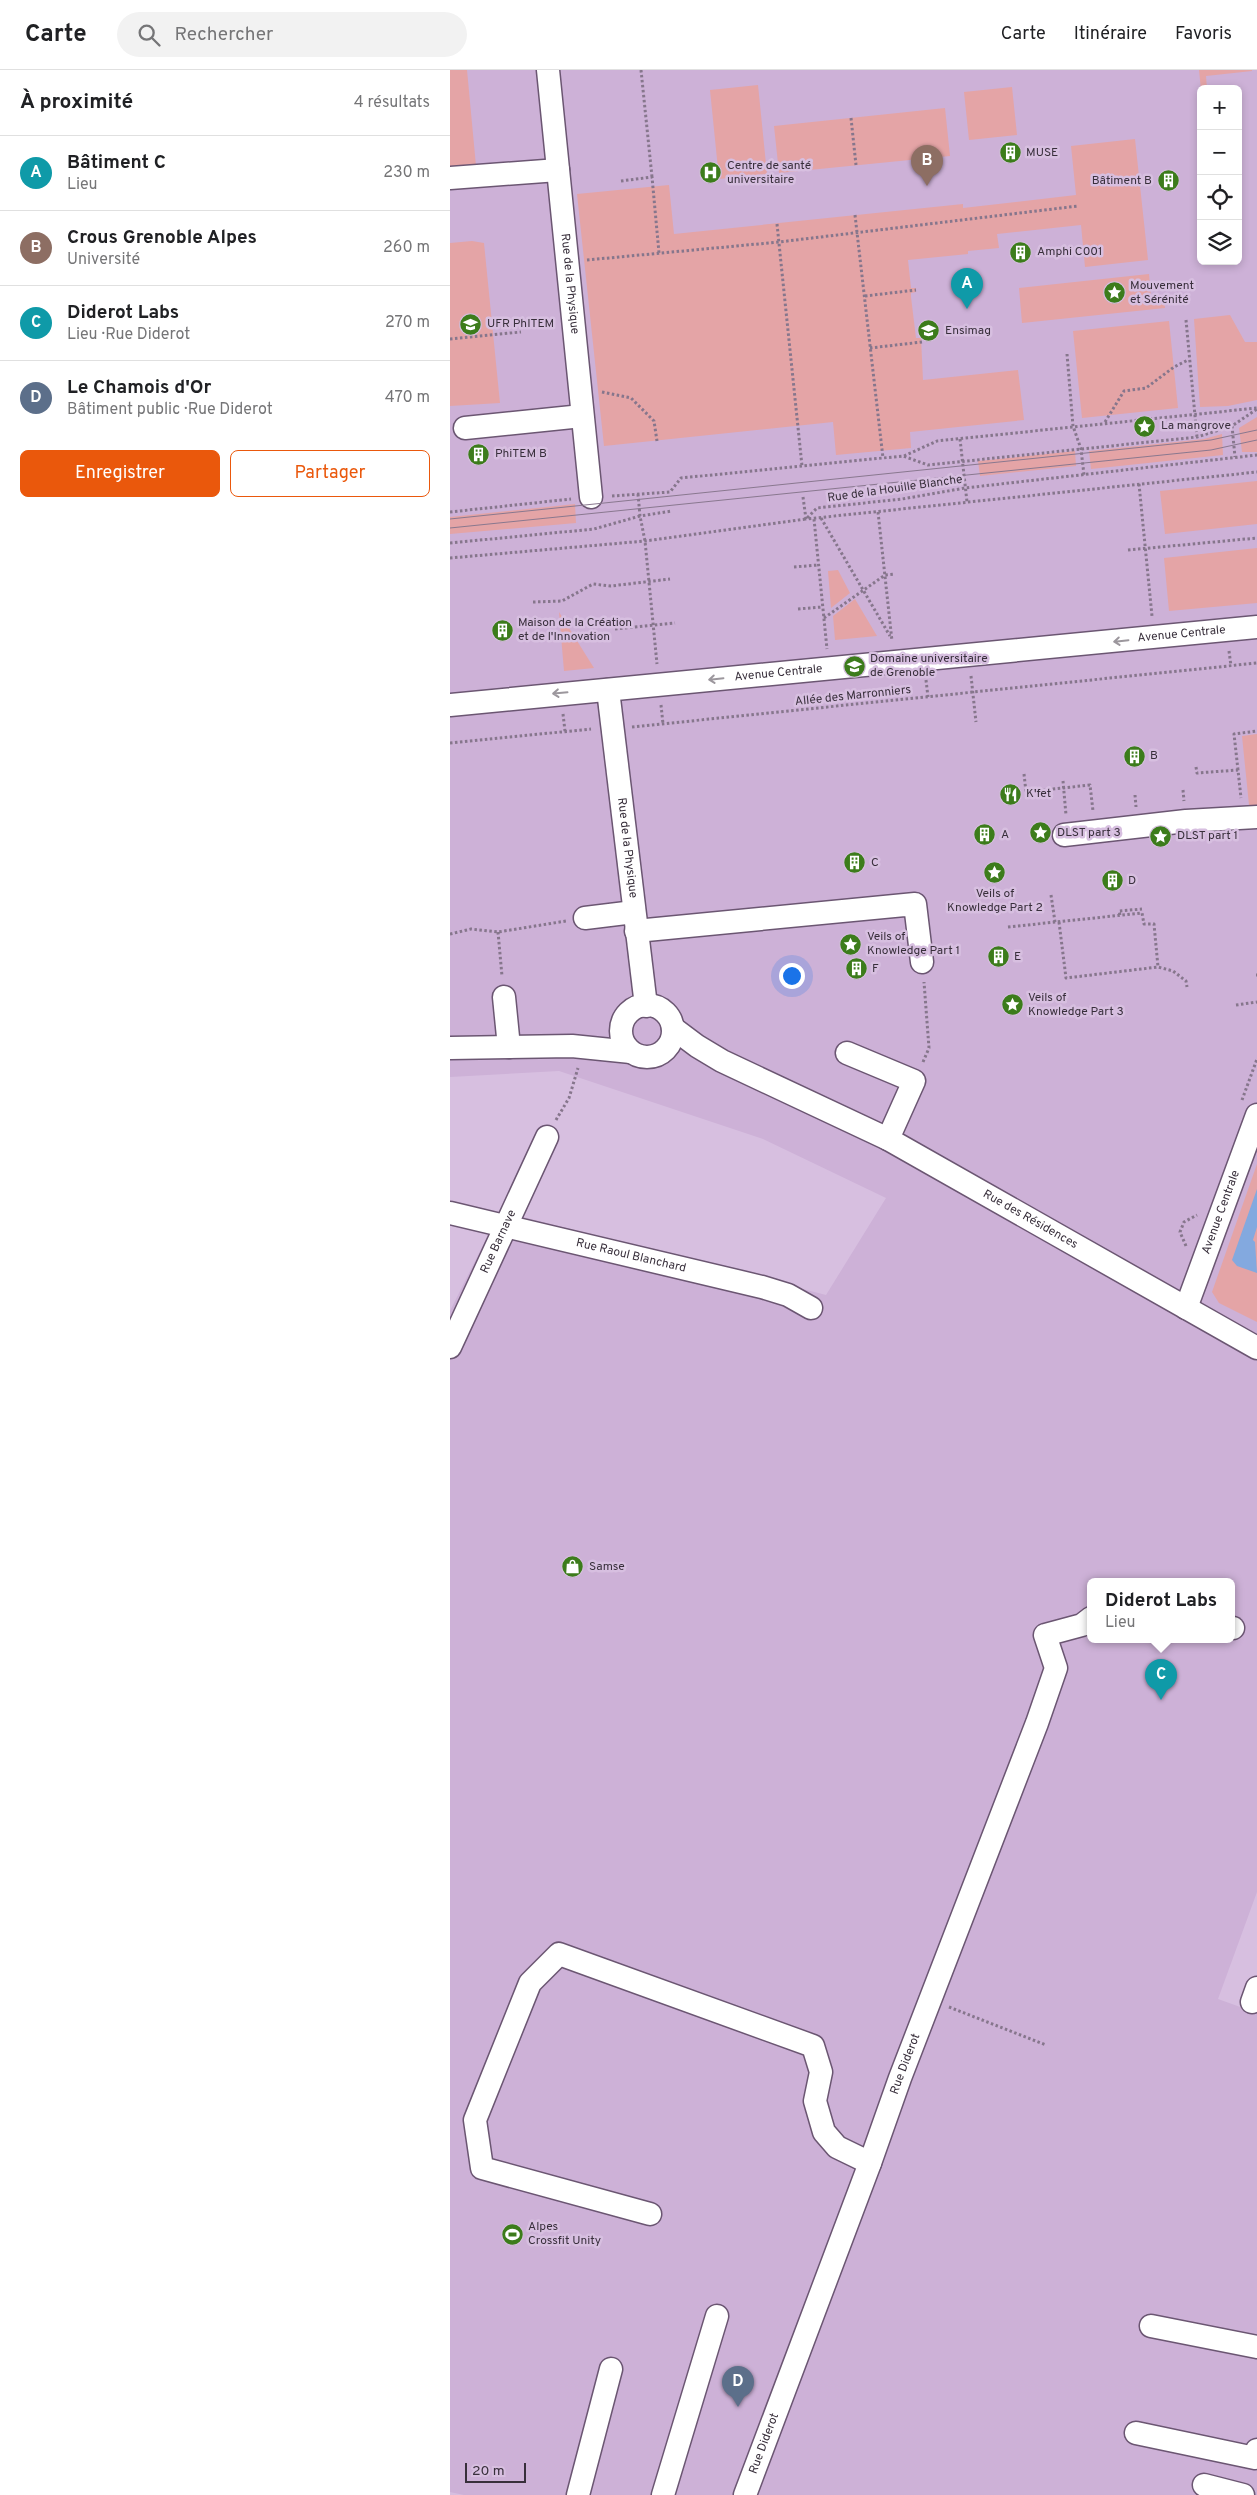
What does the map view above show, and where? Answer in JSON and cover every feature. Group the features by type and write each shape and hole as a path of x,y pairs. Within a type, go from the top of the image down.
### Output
{"street":[{"name":"Rue de la Physique","path":"548,70 591,497"},
{"path":"450,178 558,170"},
{"path":"465,428 581,405"},
{"name":"Avenue Centrale","path":"450,705 1257,628"},
{"name":"Rue de la Physique","path":"608,690 646,1006"},
{"path":"1066,835 1186,822 1250,818"},
{"path":"577,919 635,922 915,904 922,962"},
{"path":"504,996 509,1048"},
{"path":"450,1048 509,1048 575,1056 631,1052 646,1057 653,1057 665,1050 671,1043 673,1028 666,1013 653,1006 646,1006 632,1010 621,1030 575,1056"},
{"name":"Rue des Résidences","path":"673,1028 697,1046 722,1061 888,1139 1257,1348"},
{"path":"621,1030 626,1046 631,1052"},
{"name":"Rue des Résidences","path":"665,1050 801,1098"},
{"path":"847,1053 914,1081 888,1139"},
{"name":"Avenue Centrale","path":"1186,1308 1257,1115"},
{"name":"Rue Barnave","path":"450,1347 507,1227 547,1136"},
{"name":"Rue Raoul Blanchard","path":"450,1213 762,1287 788,1295 810,1308"},
{"name":"Rue Diderot","path":"745,2495 900,2078 1034,1732 1056,1668 1045,1635 1082,1625 1087,1621"},
{"path":"650,2214 482,2168 475,2120 530,1983 559,1954 813,2046 820,2072 815,2101 824,2132 838,2147 870,2163"},
{"path":"663,2495 717,2316"},
{"path":"1151,2326 1257,2347"},
{"path":"578,2495 611,2369"},
{"path":"1136,2433 1255,2458 1257,2450"},
{"path":"1204,2485 1243,2495"}],"path":[{"path":"641,70 659,253"},
{"path":"851,118 856,165"},
{"path":"621,181 652,177"},
{"path":"567,262 779,242 1078,206"},
{"path":"855,215 883,458"},
{"path":"777,224 802,466"},
{"path":"864,296 916,290"},
{"path":"1186,320 1188,360 1197,437"},
{"path":"450,339 521,332"},
{"path":"870,348 922,342"},
{"path":"1068,354 1073,426 1081,449 1084,476"},
{"path":"1105,423 1124,391 1146,388 1174,367 1188,360"},
{"path":"581,405 598,391 631,398 654,421 657,441"},
{"path":"903,456 928,465 1197,437 1232,426 1257,408"},
{"path":"450,512 591,497 670,492 681,478 903,456 937,441 1257,408"},
{"path":"1232,426 1235,457"},
{"path":"960,438 967,502"},
{"name":"Rue de la Houille Blanche","path":"450,558 645,541 806,519 817,508 902,499 966,488 1257,455"},
{"path":"803,497 806,519 814,519 1257,472"},
{"path":"928,484 964,482"},
{"path":"1139,484 1153,623"},
{"path":"638,494 645,541 658,671"},
{"path":"450,543 594,528 672,510"},
{"path":"878,512 894,662"},
{"path":"821,518 891,639"},
{"path":"814,519 827,655"},
{"path":"1128,550 1145,550 1257,538"},
{"path":"794,567 818,565"},
{"path":"824,618 884,575 895,574"},
{"path":"533,602 562,601 593,584 611,586 670,579"},
{"path":"798,609 822,607"},
{"path":"615,630 675,623"},
{"path":"1228,642 1231,666"},
{"name":"Allée des Marronniers","path":"450,743 565,731 663,724 1257,663"},
{"path":"970,668 976,722"},
{"path":"661,699 663,724"},
{"path":"562,706 565,731"},
{"path":"1250,818 1238,770 1234,734 1257,731"},
{"path":"1196,766 1197,773 1238,770"},
{"path":"1024,774 1026,792 1090,785 1095,832"},
{"path":"1063,781 1066,835"},
{"path":"1051,895 1066,978 1158,967 1173,971 1186,980 1187,987"},
{"path":"1120,915 1119,911 1142,909"},
{"path":"1008,927 1142,913 1144,924 1154,924 1158,967"},
{"path":"450,934 471,930 498,932 577,919"},
{"path":"498,932 502,974"},
{"path":"914,1081 929,1048 922,962"},
{"path":"1236,1005 1257,1002"},
{"path":"547,1136 569,1098 575,1056"},
{"path":"947,2007 1046,2045"}],"shaded area":[{"path":"450,70 1257,70 1257,1892 1218,1999 1257,2013 1257,2495 464,2495 450,2492 450,1311 500,1211 826,1295 886,1198 763,1139 559,1071 450,1077"},
{"path":"450,70 467,70 476,166 450,169"},
{"path":"1199,70 1252,70 1206,76 1207,85 1200,85"},
{"path":"758,85 767,174 719,179 710,90"},
{"path":"1012,87 1017,135 969,140 964,92"},
{"path":"945,108 950,156 779,173 774,126"},
{"path":"1135,139 1148,260 1085,267 1081,225 997,234 999,248 968,251 968,254 908,260 911,288 916,288 916,292 911,293 911,297 916,338 921,338 923,380 1018,370 1024,420 910,432 911,448 836,455 833,422 604,446 577,194 669,185 674,234 963,204 963,208 1076,195 1071,146"},
{"path":"472,241 484,243 500,403 450,406 450,243"},
{"path":"1149,274 1151,296 1164,295 1165,308 1022,323 1019,288"},
{"path":"1230,315 1245,342 1257,342 1257,400 1228,406 1200,407 1194,319"},
{"path":"1169,321 1178,408 1082,418 1073,331"},
{"path":"1257,417 1257,452 1242,452 1239,428"},
{"path":"1222,434 1223,455 1091,469 1089,451 1204,439"},
{"path":"1075,451 1076,466 980,476 978,461"},
{"path":"1257,481 1257,524 1165,534 1160,491"},
{"path":"575,504 576,523 450,534 450,517"},
{"path":"1257,548 1257,603 1169,611 1164,558"},
{"path":"838,570 850,593 831,608 828,571"},
{"path":"855,599 877,636 835,640 833,616"},
{"path":"559,612 594,668 564,671"},
{"path":"1257,734 1257,812 1249,805 1242,736"},
{"path":"1257,1164 1257,1322 1219,1303 1212,1292"}],"water":[{"path":"1257,1189 1257,1227 1253,1240 1255,1242 1257,1273 1237,1266 1232,1260"}],"tram line":[{"path":"450,519 1211,440 1257,430"},
{"path":"450,528 1211,450 1257,440"}],"place":[{"name":"MUSE","path":"1010,153"},
{"name":"Centre de santé universitaire","path":"711,173"},
{"name":"Bâtiment B","path":"1168,181"},
{"name":"Crous Grenoble Alpes","path":"927,186"},
{"name":"Amphi C001","path":"1021,252"},
{"name":"Mouvement et Sérénité","path":"1114,293"},
{"name":"Bâtiment C","path":"967,309"},
{"name":"UFR PhITEM","path":"471,324"},
{"name":"Ensimag","path":"929,331"},
{"name":"La mangrove","path":"1145,426"},
{"name":"PhiTEM B","path":"479,454"},
{"name":"Maison de la Création et de l'Innovation","path":"502,630"},
{"name":"Domaine universitaire de Grenoble","path":"854,666"},
{"name":"B","path":"1134,756"},
{"name":"K'fet","path":"1010,794"},
{"name":"DLST part 3","path":"1041,833"},
{"name":"A","path":"985,835"},
{"name":"DLST part 1","path":"1161,836"},
{"name":"C","path":"855,863"},
{"name":"Veils of Knowledge Part 2","path":"995,873"},
{"name":"D","path":"1112,881"},
{"name":"Veils of Knowledge Part 1","path":"851,944"},
{"name":"E","path":"998,957"},
{"name":"F","path":"856,969"},
{"name":"Veils of Knowledge Part 3","path":"1012,1005"},
{"name":"Samse","path":"573,1567"},
{"name":"Diderot Labs","path":"1161,1700"},
{"name":"Alpes Crossfit Unity","path":"512,2234"},
{"name":"Le Chamois d'Or","path":"738,2407"}]}
